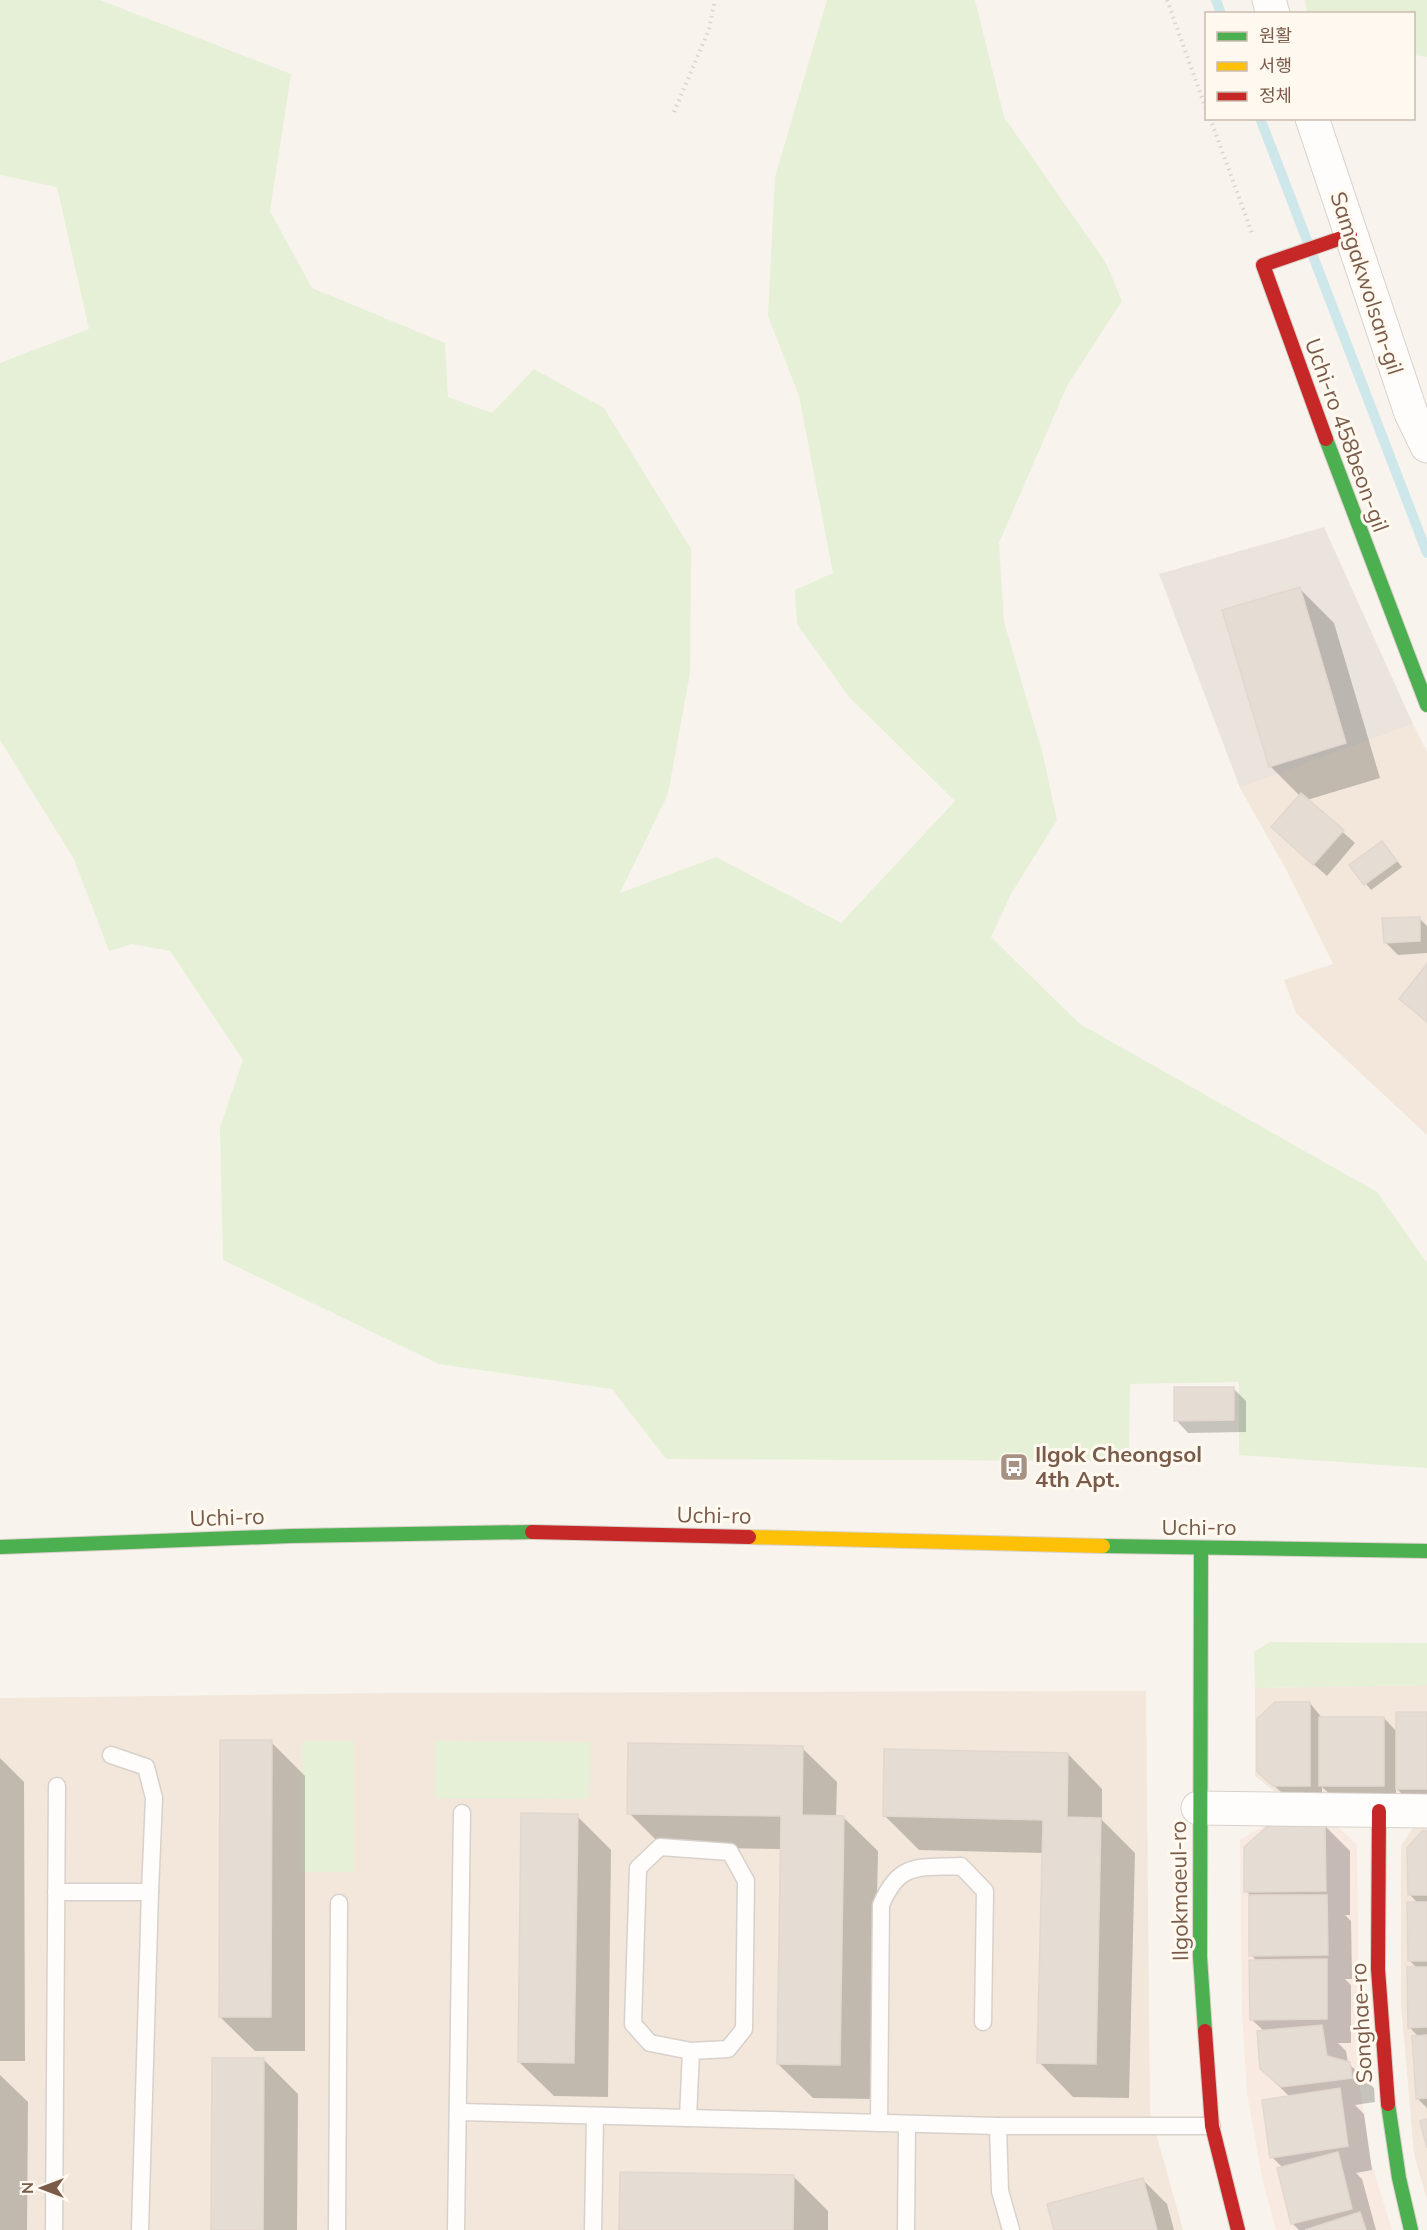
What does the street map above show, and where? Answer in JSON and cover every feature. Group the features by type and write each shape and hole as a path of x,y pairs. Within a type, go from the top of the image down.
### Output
{"street":[{"name":"Samgakwolsan-gil","path":"1313,120 1411,413 1427,446"},
{"path":"1263,265 1350,235"},
{"name":"Uchi-ro 458beon-gil","path":"1263,265 1382,592 1427,705"},
{"name":"Uchi-ro","path":"0,1547 291,1536 545,1532 1201,1549 1427,1551"},
{"name":"Ilgokmaeul-ro","path":"1201,1549 1198,1808 1200,1957 1212,2126 1238,2230"},
{"path":"1198,1808 1427,1811"},
{"name":"Songhae-ro","path":"1379,1811 1378,1994 1385,2089 1393,2158 1412,2230"}],"lane":[{"path":"111,1755 146,1767 154,1798 140,2230"},
{"path":"54,2230 57,1786"},
{"path":"456,2230 460,2112 462,1813"},
{"path":"660,1847 730,1852 746,1881 744,2029 728,2049 691,2051 650,2043 633,2024 638,1868 660,1847"},
{"path":"879,2123 881,1905 889,1885 910,1868 961,1866 986,1890 983,2022"},
{"path":"56,1892 150,1892"},
{"path":"337,2230 339,1903"},
{"path":"688,2118 691,2051"},
{"path":"460,2112 998,2126 1212,2126"},
{"path":"593,2230 595,2116"},
{"path":"906,2230 907,2124"},
{"path":"998,2126 1000,2191 1011,2230"}],"path":[{"path":"674,112 709,29 715,0"},
{"path":"1167,0 1205,105"},
{"path":"1211,120 1263,265"}],"shaded area":[{"path":"1324,527 1413,724 1240,788 1159,574"},
{"path":"1413,724 1427,752 1427,1135 1296,1013 1284,980 1333,964 1287,871 1240,788"},
{"path":"1427,1685 1427,1798 1280,1796 1255,1776 1255,1688"},
{"path":"1146,1691 1150,2112 1183,2230 0,2230 0,1698 393,1693"},
{"path":"1272,1821 1332,1821 1357,1845 1359,2082 1371,2162 1392,2230 1276,2230 1263,2182 1247,2094 1242,2010 1240,1840"},
{"path":"1415,1825 1427,1826 1427,2199 1414,2154 1401,2004 1401,1846"}],"green space":[{"path":"0,0 100,0 291,74 270,211 312,288 445,343 448,397 492,413 534,369 604,408 691,549 690,673 668,794 620,893 716,857 841,923 955,801 849,697 797,624 795,590 833,573 799,396 768,316 775,177 827,0 975,0 1004,117 1106,263 1122,301 1067,386 999,543 1004,622 1042,751 1057,820 1011,894 991,937 1080,1024 1377,1192 1427,1263 1427,1468 1239,1455 1239,1382 1130,1384 1129,1461 666,1459 612,1389 439,1364 223,1260 220,1127 243,1060 170,951 132,944 109,951 74,859 0,740 0,363 89,329 57,187 0,175"},
{"path":"1305,0 1427,0 1427,57 1415,55 1415,12 1307,12"},
{"path":"1270,1642 1427,1643 1427,1685 1255,1688 1254,1652"},
{"path":"302,1741 354,1741 354,1872 302,1872"},
{"path":"435,1741 590,1742 589,1799 435,1798"}],"building":[{"path":"1300,587 1346,743 1269,767 1222,610"},
{"path":"1301,793 1344,830 1313,865 1271,827"},
{"path":"1382,841 1397,861 1364,885 1349,865"},
{"path":"1420,917 1420,941 1384,943 1382,918"},
{"path":"1427,964 1427,1022 1399,999"},
{"path":"1174,1387 1234,1387 1234,1420 1174,1421"},
{"path":"1275,1702 1310,1702 1310,1786 1273,1786 1257,1772 1257,1719"},
{"path":"1396,1712 1427,1712 1427,1789 1396,1789"},
{"path":"1319,1717 1384,1717 1384,1786 1319,1786"},
{"path":"220,1740 272,1740 271,2017 219,2017"},
{"path":"628,1743 803,1746 802,1815 844,1816 840,2065 777,2064 781,1816 627,1814"},
{"path":"884,1749 1068,1753 1067,1817 1101,1818 1096,2064 1037,2063 1043,1820 883,1816"},
{"path":"521,1813 578,1814 574,2063 518,2062"},
{"path":"1269,1825 1325,1825 1326,1891 1244,1892 1244,1847"},
{"path":"1422,1831 1427,1831 1427,1895 1408,1895 1407,1848"},
{"path":"1249,1895 1327,1895 1328,1955 1249,1956"},
{"path":"1407,1902 1427,1902 1427,1961 1408,1961"},
{"path":"1327,1959 1327,2019 1250,2020 1249,1960"},
{"path":"1407,1967 1427,1967 1427,2027 1408,2028"},
{"path":"1322,2025 1327,2056 1350,2062 1352,2078 1281,2087 1260,2069 1257,2031"},
{"path":"1427,2035 1427,2098 1416,2099 1412,2036"},
{"path":"212,2058 264,2058 263,2230 211,2230"},
{"path":"1340,2088 1348,2146 1270,2158 1262,2100"},
{"path":"1427,2119 1427,2148 1420,2121"},
{"path":"1338,2152 1352,2209 1291,2224 1277,2168"},
{"path":"620,2172 794,2175 793,2230 619,2230"},
{"path":"1143,2178 1157,2230 1054,2230 1047,2204"},
{"path":"1360,2212 1366,2230 1305,2230"}],"waterway":[{"path":"1216,0 1220,12"},
{"path":"1261,120 1427,553"}],"traffic: fast":[{"path":"1326,439 1427,705"},
{"path":"0,1547 291,1536 532,1532"},
{"path":"1103,1546 1427,1551"},
{"path":"1201,1549 1200,1957 1205,2031"},
{"path":"1388,2104 1399,2178 1411,2230"}],"traffic: slow":[{"path":"749,1537 1103,1546"}],"traffic: jam":[{"path":"1326,439 1263,265 1350,235"},
{"path":"532,1532 749,1537"},
{"path":"1379,1811 1378,1969 1388,2104"},
{"path":"1205,2031 1212,2126 1238,2230"}],"place":[{"name":"Ilgok Cheongsol 4th Apt.","path":"1014,1467"}]}
